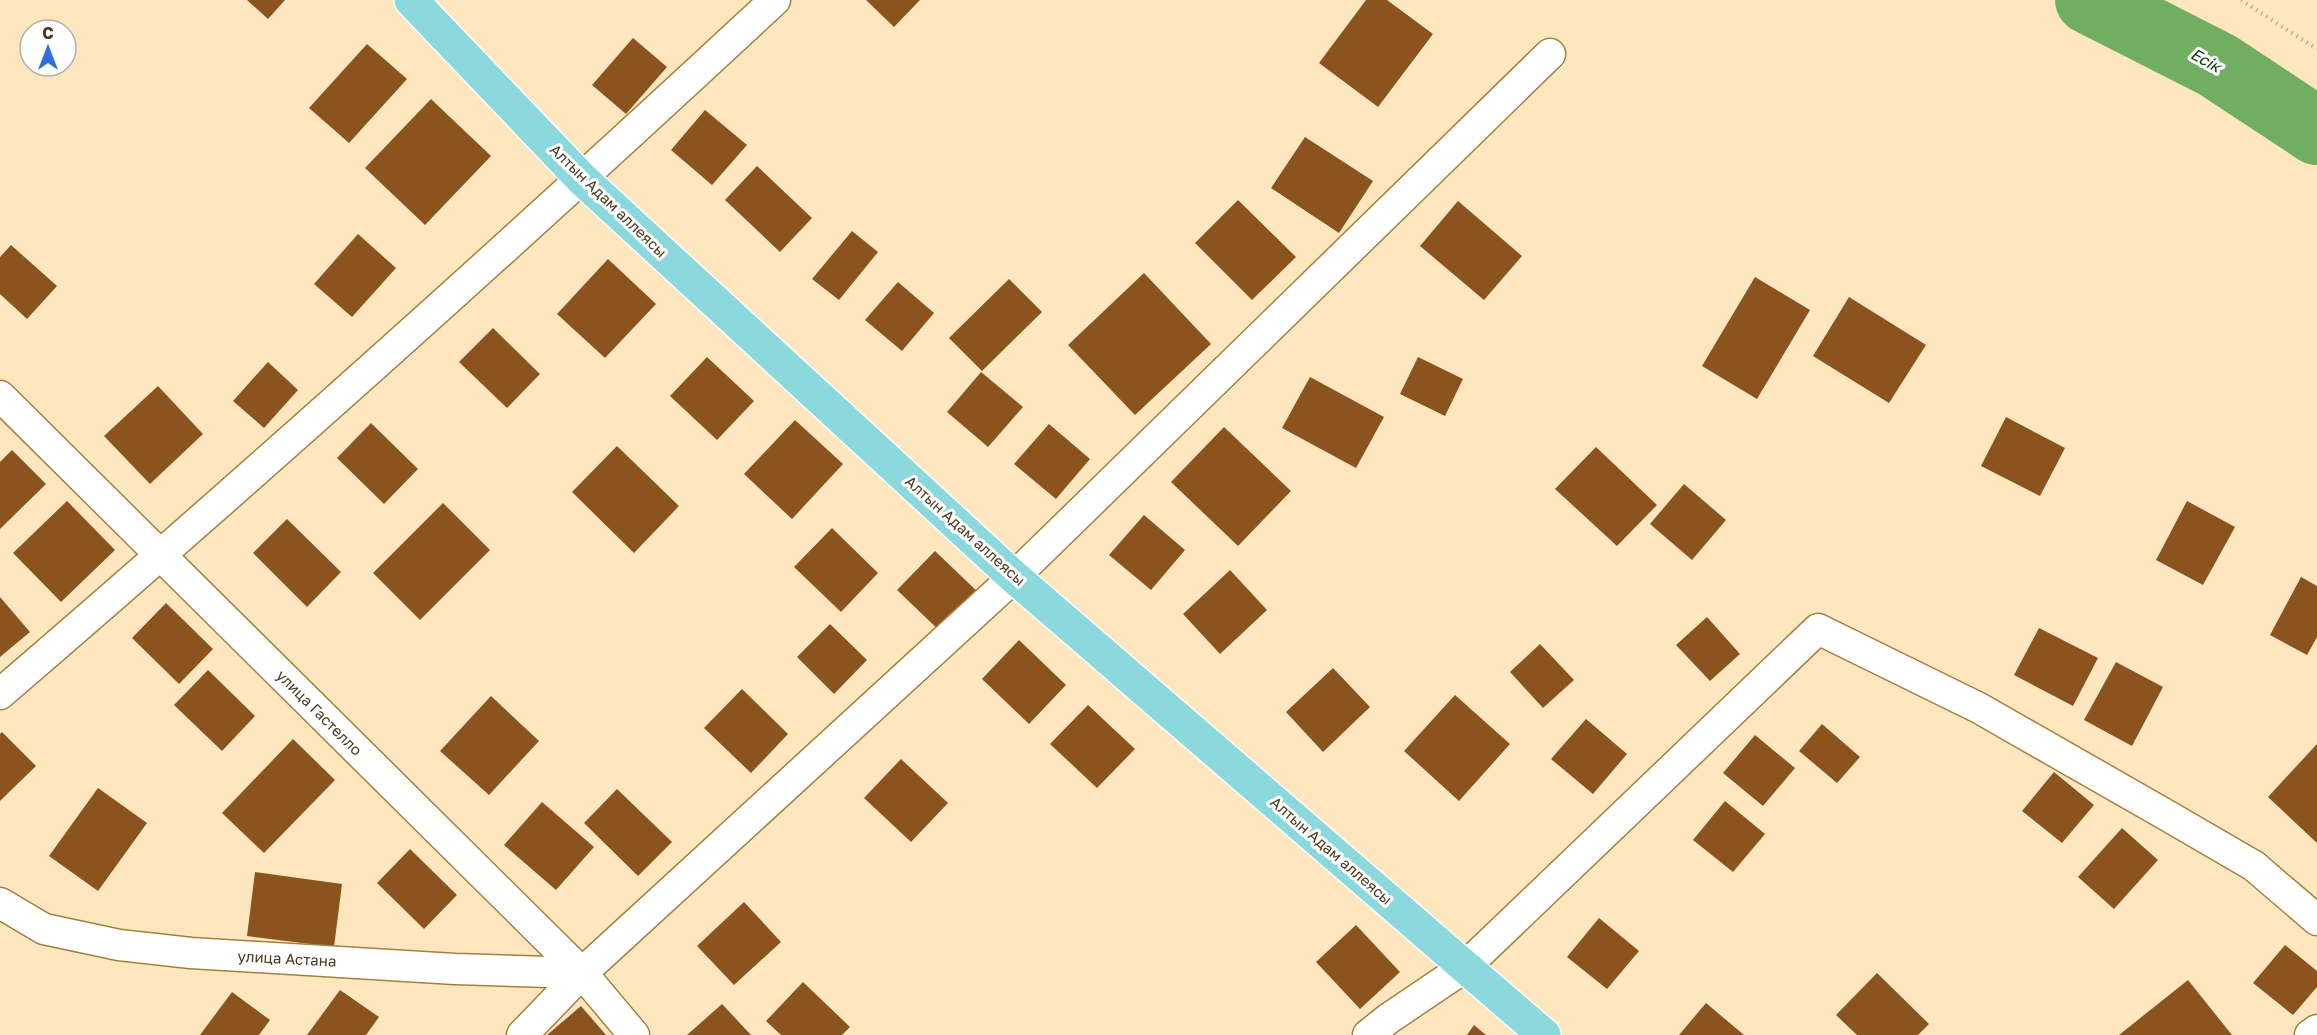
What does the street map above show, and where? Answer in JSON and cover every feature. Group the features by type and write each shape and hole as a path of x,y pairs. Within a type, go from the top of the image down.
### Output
{"main road":[{"name":"Алтын Адам аллеясы","path":"411,0 582,179 1014,577 1544,1035"}],"street":[{"path":"0,694 160,556 582,179 776,0"},
{"path":"522,1035 582,974 1014,577 1550,54"},
{"name":"улица Гастелло","path":"0,396 582,974 634,1035"},
{"path":"1368,1035 1465,967 1818,628 1979,708 2254,866 2317,920"},
{"name":"улица Астана","path":"0,903 44,929 119,945 179,952 455,969 582,974"},
{"path":"2310,1035 2317,1029"}],"path":[{"path":"2241,0 2317,49"}],"building":[{"path":"247,0 285,0 268,19"},
{"path":"866,0 920,0 894,27"},
{"path":"1366,0 1387,0 1433,34 1378,107 1319,63"},
{"path":"633,38 667,67 626,114 592,85"},
{"path":"367,44 407,79 349,143 309,108"},
{"path":"431,99 491,156 425,225 365,168"},
{"path":"705,110 747,145 712,185 671,150"},
{"path":"1305,137 1373,181 1339,233 1271,188"},
{"path":"757,166 812,218 780,252 725,200"},
{"path":"1238,200 1296,257 1252,300 1195,243"},
{"path":"1458,201 1522,256 1484,300 1420,246"},
{"path":"852,231 878,252 839,300 812,279"},
{"path":"358,234 396,268 352,317 314,284"},
{"path":"11,245 57,286 27,319 0,294 0,257"},
{"path":"608,259 656,304 605,358 557,314"},
{"path":"1144,273 1211,344 1135,415 1068,345"},
{"path":"1755,277 1810,310 1757,399 1702,366"},
{"path":"1009,279 1042,312 982,371 949,338"},
{"path":"898,282 934,313 902,351 865,320"},
{"path":"1849,297 1926,345 1889,403 1813,356"},
{"path":"493,328 540,374 507,408 459,362"},
{"path":"707,357 754,401 717,440 670,396"},
{"path":"1418,357 1463,379 1445,416 1400,394"},
{"path":"268,362 298,390 264,428 233,401"},
{"path":"981,372 1023,407 988,447 947,412"},
{"path":"1310,377 1384,417 1356,468 1282,428"},
{"path":"158,386 203,434 150,484 104,436"},
{"path":"2006,417 2065,448 2040,496 1981,466"},
{"path":"795,420 843,464 792,519 744,474"},
{"path":"371,423 418,469 384,504 337,458"},
{"path":"1049,424 1090,459 1056,499 1014,464"},
{"path":"1224,427 1291,491 1238,546 1171,482"},
{"path":"617,446 679,506 634,553 572,492"},
{"path":"1596,447 1657,505 1617,546 1555,489"},
{"path":"12,450 46,484 0,529 0,462"},
{"path":"1684,484 1726,520 1692,560 1650,524"},
{"path":"67,501 115,550 61,602 13,553"},
{"path":"2187,501 2235,527 2203,585 2156,560"},
{"path":"443,503 490,550 420,620 373,573"},
{"path":"1144,515 1185,550 1151,590 1109,555"},
{"path":"287,519 341,572 307,607 253,553"},
{"path":"832,528 878,573 841,612 794,567"},
{"path":"935,551 982,596 944,635 897,590"},
{"path":"1230,570 1267,610 1220,654 1183,614"},
{"path":"2301,577 2317,586 2317,637 2307,655 2270,635"},
{"path":"0,597 30,632 0,657"},
{"path":"166,603 213,649 179,684 132,638"},
{"path":"1707,617 1740,654 1710,681 1676,645"},
{"path":"830,624 867,660 834,694 797,657"},
{"path":"2039,628 2098,658 2073,706 2014,675"},
{"path":"1019,640 1066,685 1029,724 982,679"},
{"path":"1540,644 1574,680 1543,708 1510,672"},
{"path":"2116,662 2163,687 2132,746 2084,720"},
{"path":"1333,668 1370,707 1323,752 1286,712"},
{"path":"208,670 255,716 222,751 174,705"},
{"path":"742,689 788,734 751,773 704,728"},
{"path":"1455,695 1510,744 1459,801 1404,751"},
{"path":"491,696 539,741 489,795 440,751"},
{"path":"1088,705 1135,749 1097,788 1050,744"},
{"path":"1586,719 1627,754 1593,794 1551,759"},
{"path":"1822,724 1860,757 1837,783 1799,751"},
{"path":"2,732 36,766 0,801 0,734"},
{"path":"1755,735 1795,768 1763,806 1723,773"},
{"path":"293,739 335,780 264,853 222,813"},
{"path":"2317,744 2317,843 2268,797"},
{"path":"901,759 948,803 911,842 864,798"},
{"path":"2054,772 2094,805 2062,843 2022,811"},
{"path":"98,788 147,823 98,891 49,856"},
{"path":"617,789 672,842 638,876 584,823"},
{"path":"1725,801 1765,834 1733,872 1693,840"},
{"path":"542,802 594,847 556,890 504,845"},
{"path":"2122,828 2158,860 2114,909 2078,877"},
{"path":"410,849 457,895 424,929 377,883"},
{"path":"255,872 342,884 334,947 247,936"},
{"path":"744,902 781,942 734,985 697,946"},
{"path":"1599,918 1639,951 1607,989 1567,957"},
{"path":"1356,925 1400,972 1360,1009 1316,962"},
{"path":"2285,945 2317,971 2317,987 2293,1015 2253,983"},
{"path":"1877,973 1929,1024 1918,1035 1857,1035 1836,1015"},
{"path":"2188,980 2232,1035 2119,1035"},
{"path":"803,982 850,1027 842,1035 781,1035 766,1021"},
{"path":"340,990 379,1017 366,1035 307,1035"},
{"path":"232,992 270,1020 259,1035 200,1035"},
{"path":"1706,1003 1744,1035 1679,1035"},
{"path":"722,1004 751,1035 687,1035"},
{"path":"581,1006 606,1035 547,1035"},
{"path":"1474,1025 1486,1035 1467,1035"}],"waterway":[{"name":"Есік","path":"2089,0 2217,65 2317,131"}]}
